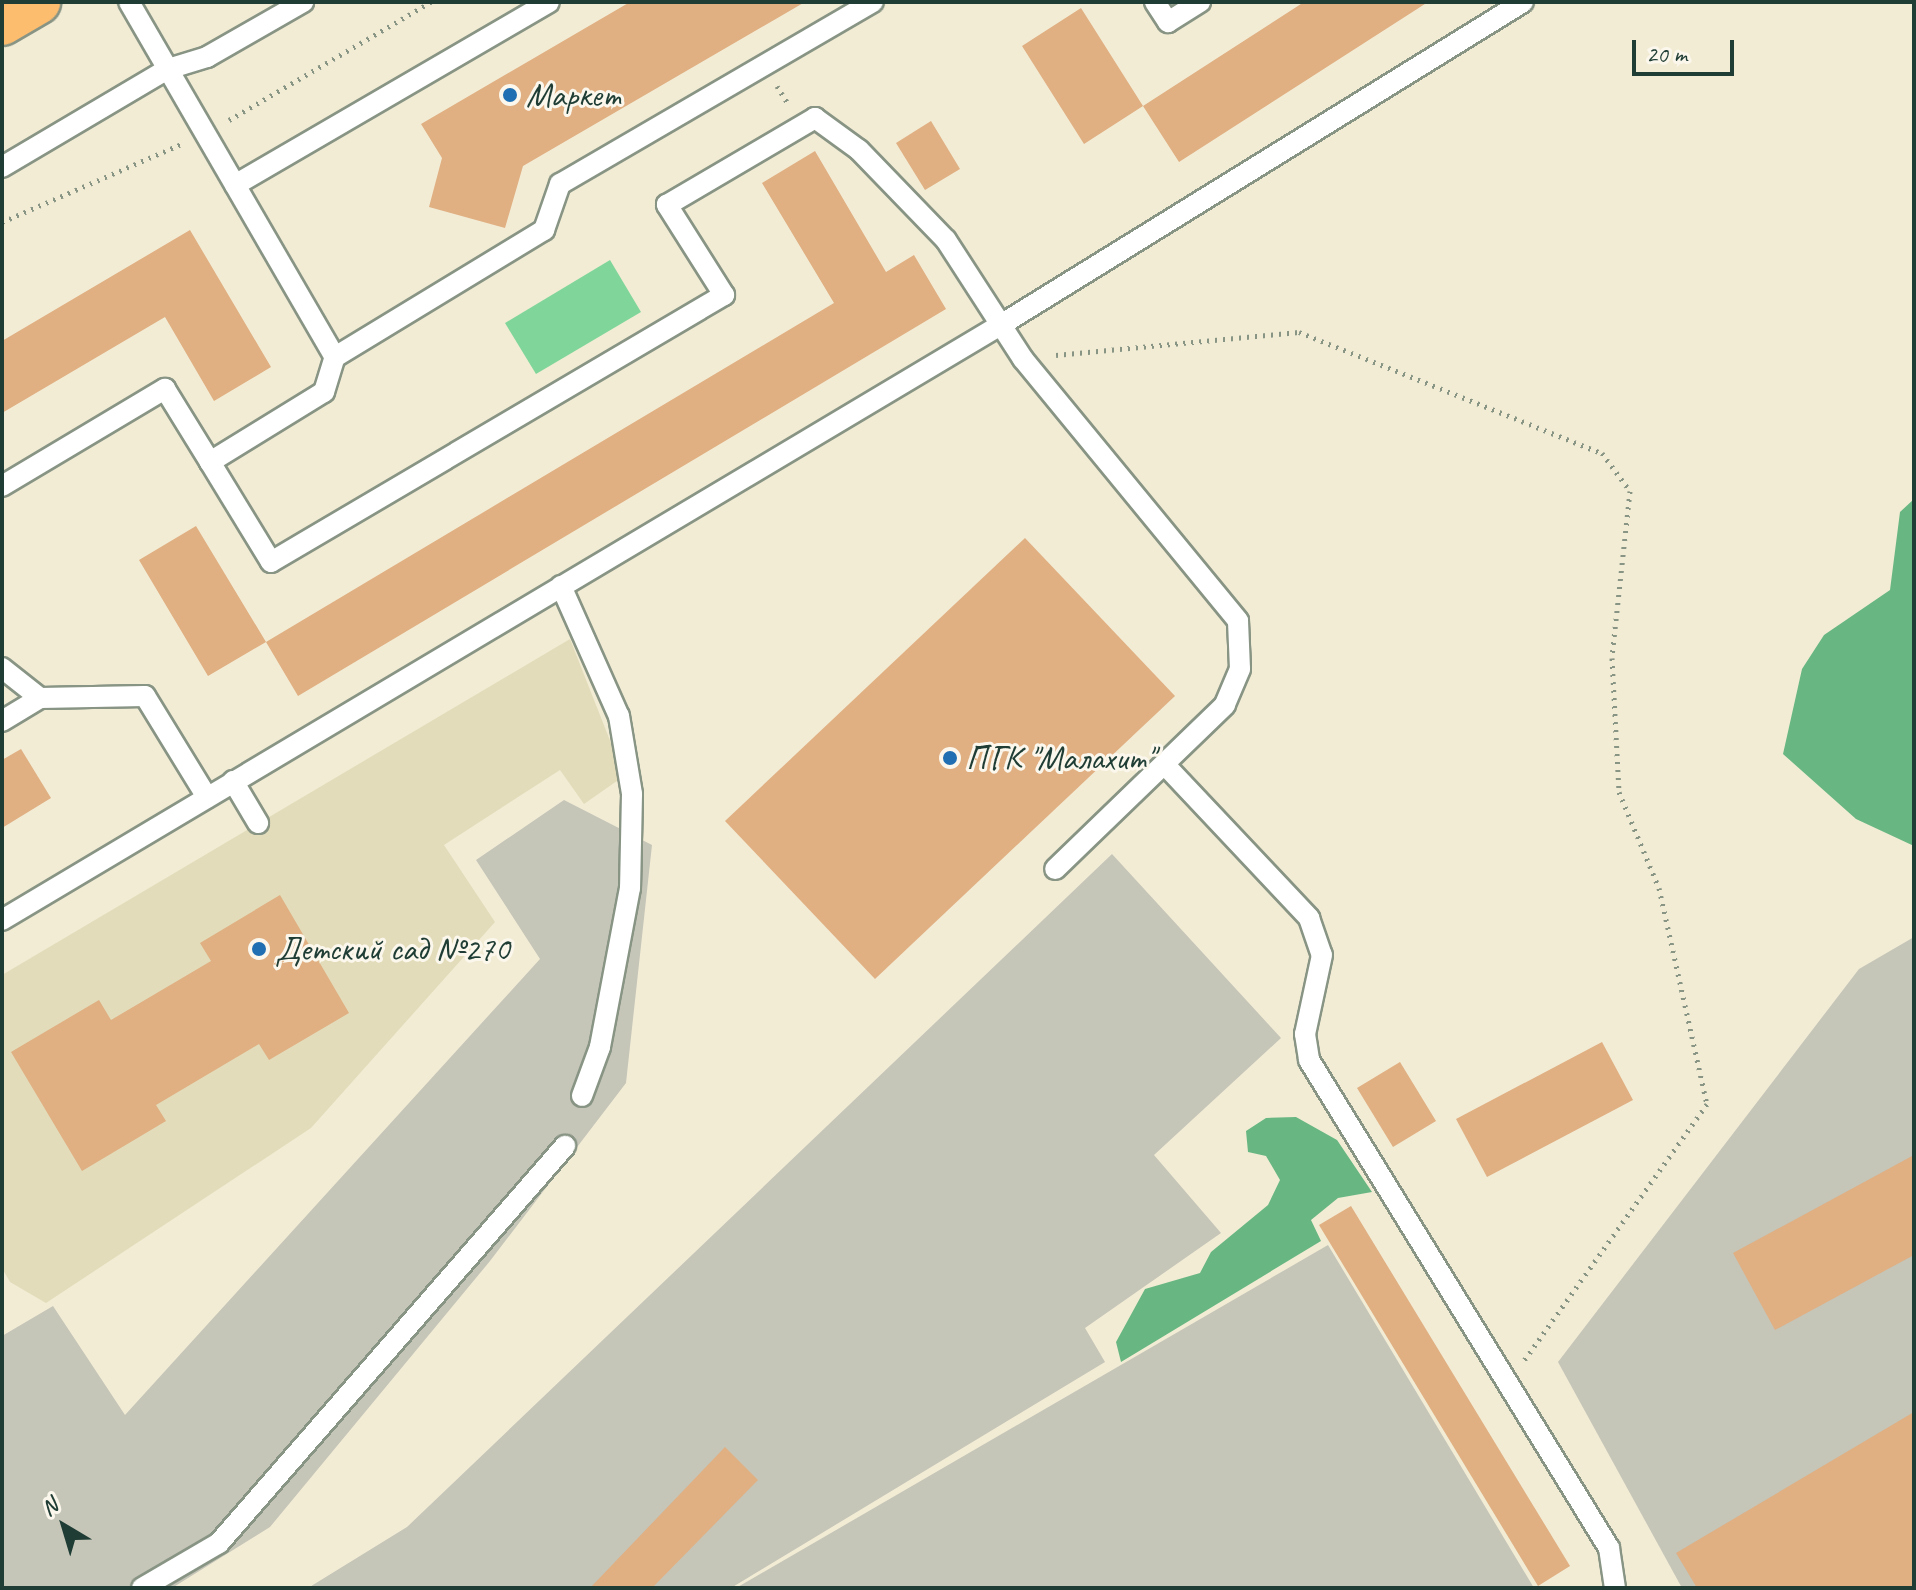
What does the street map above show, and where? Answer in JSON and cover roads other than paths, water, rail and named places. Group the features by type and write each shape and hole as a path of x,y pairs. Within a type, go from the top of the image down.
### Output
{"lane":[{"path":"129,2 335,357"},
{"path":"2,167 168,69 207,57 303,2"},
{"path":"235,185 549,2"},
{"path":"210,462 324,392 335,357 544,230 560,184 873,2"},
{"path":"1155,2 1168,22 1200,2"},
{"path":"2,920 999,326 1523,2"},
{"path":"2,486 165,389 271,562 724,295 667,205 815,118 859,150 946,240 1023,359 1238,621 1240,669 1225,705 1166,766 1055,869"},
{"path":"561,586 619,716 632,794 630,888 600,1047 582,1096"},
{"path":"2,668 40,698"},
{"path":"2,721 40,698 145,696 207,797"},
{"path":"1166,766 1309,918 1322,955 1305,1034 1309,1060 1510,1381 1609,1548 1615,1588"},
{"path":"233,781 258,823"},
{"path":"142,1588 219,1543 565,1146"}],"place":[{"name":"Маркет","path":"510,95"},
{"name":"ПГК \"Малахит\"","path":"950,758"},
{"name":"Детский сад №270","path":"259,949"}]}
